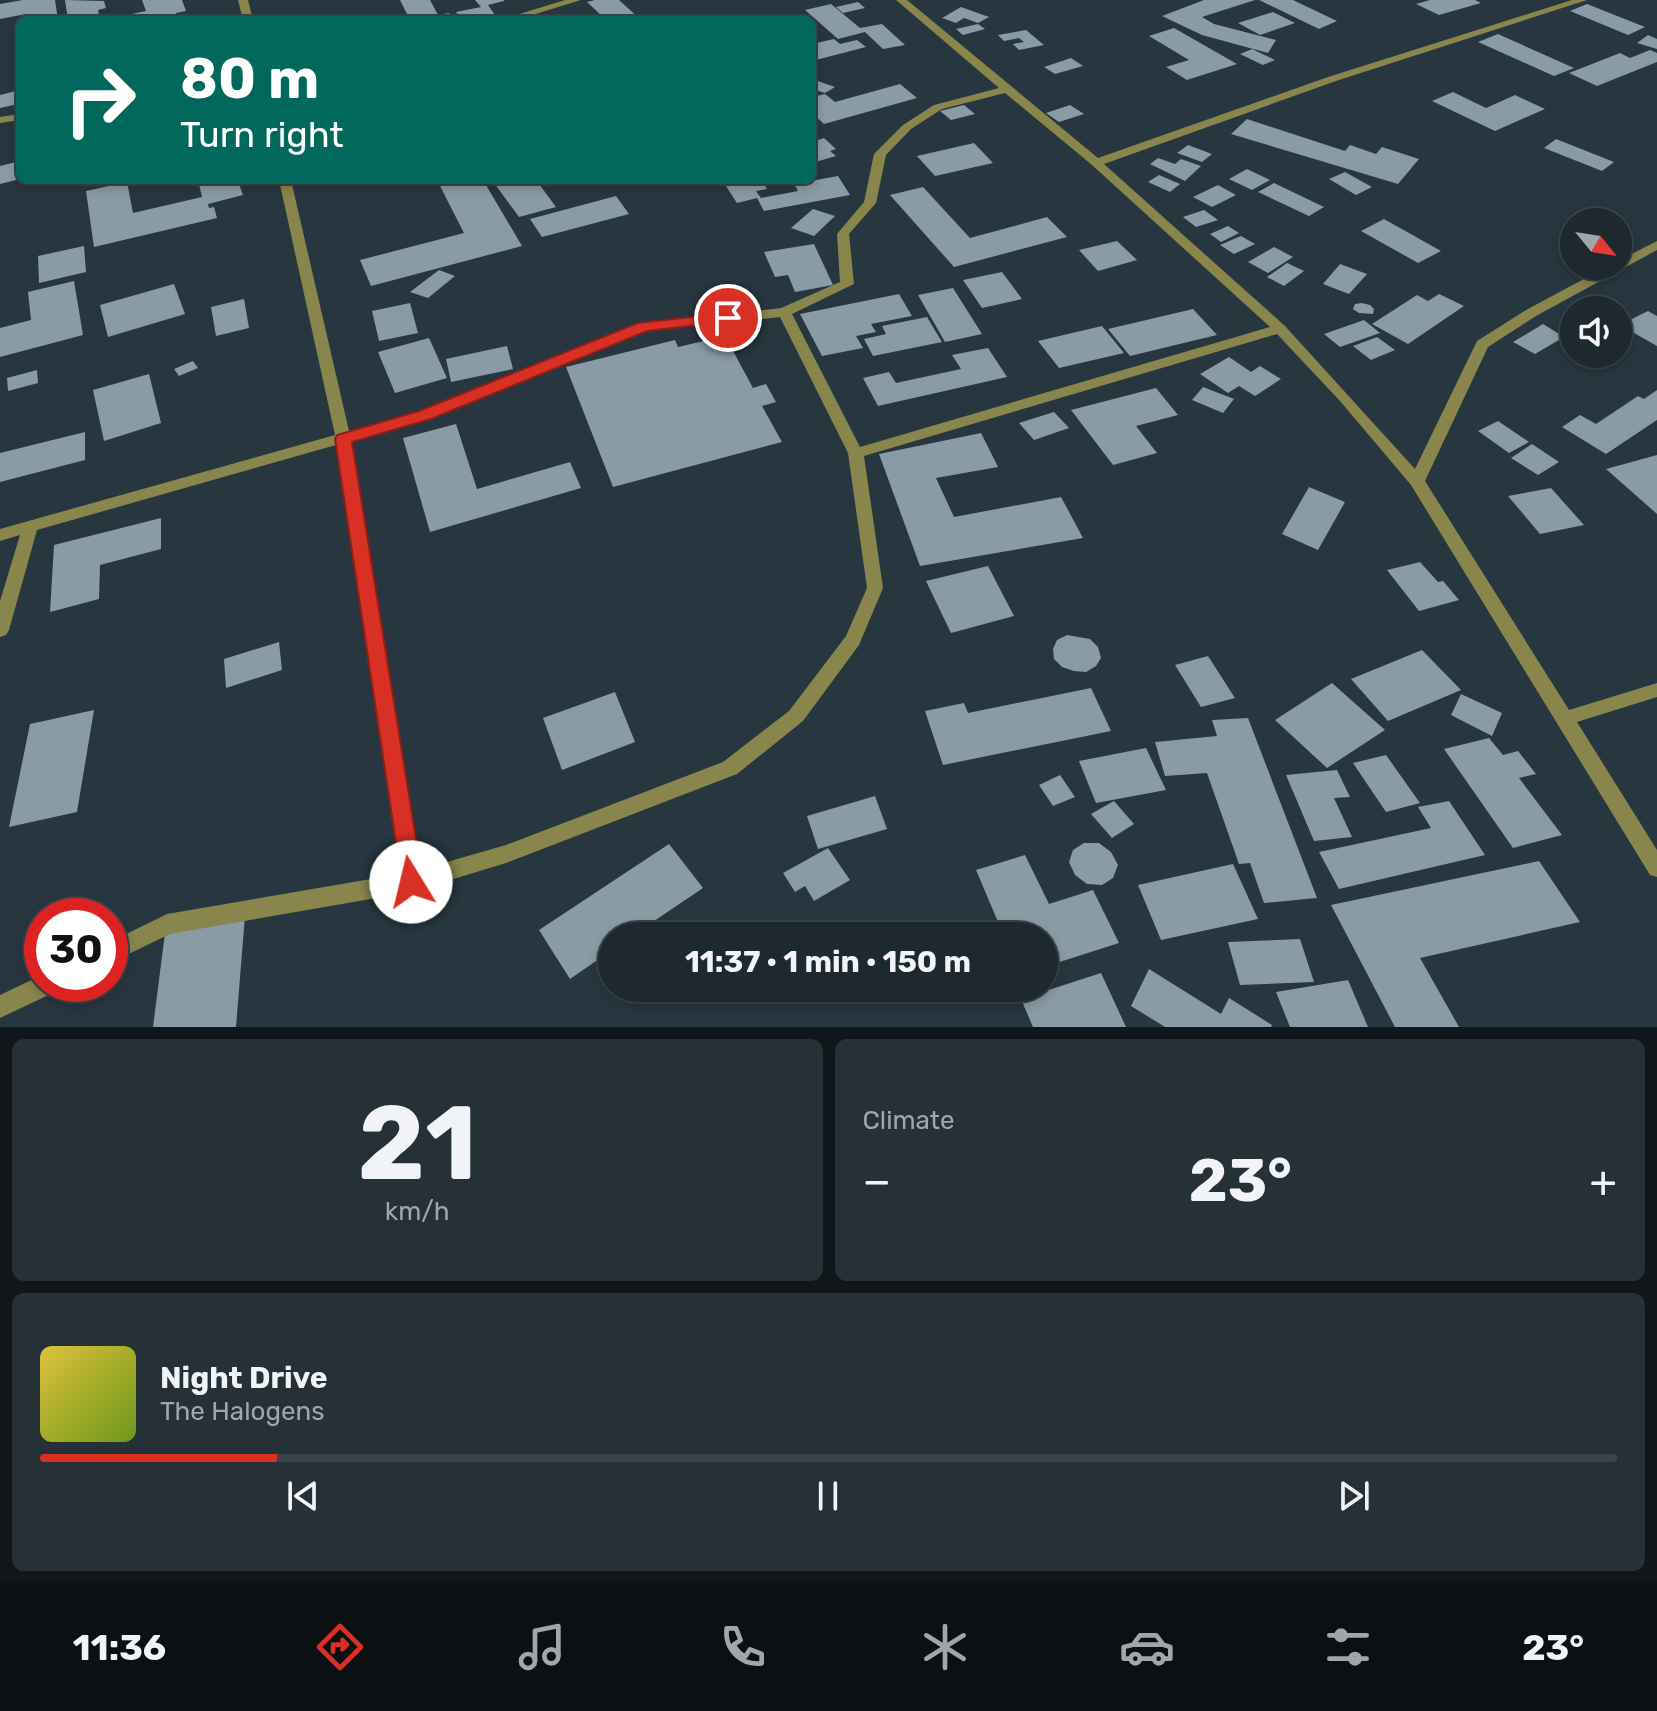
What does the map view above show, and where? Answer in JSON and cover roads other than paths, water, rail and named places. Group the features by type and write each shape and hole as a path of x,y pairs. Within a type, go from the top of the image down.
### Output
{"street":[{"path":"519,16 576,0"},
{"path":"901,0 1096,163 1280,329 1417,481 1657,868"},
{"path":"1096,163 1332,79 1582,0"},
{"path":"0,535 425,415 644,327 784,312 847,284 843,234 870,203 880,154 907,127 938,107 1007,89"},
{"path":"286,184 343,439 411,882"},
{"path":"1417,481 1482,344 1531,313 1657,245"},
{"path":"128,944 167,924 411,882 506,854 730,768 796,716 853,640 875,588 856,453 784,312"},
{"path":"856,453 1280,329"},
{"path":"0,630 30,528"},
{"path":"1563,719 1657,690"},
{"path":"0,1007 24,995"}]}
